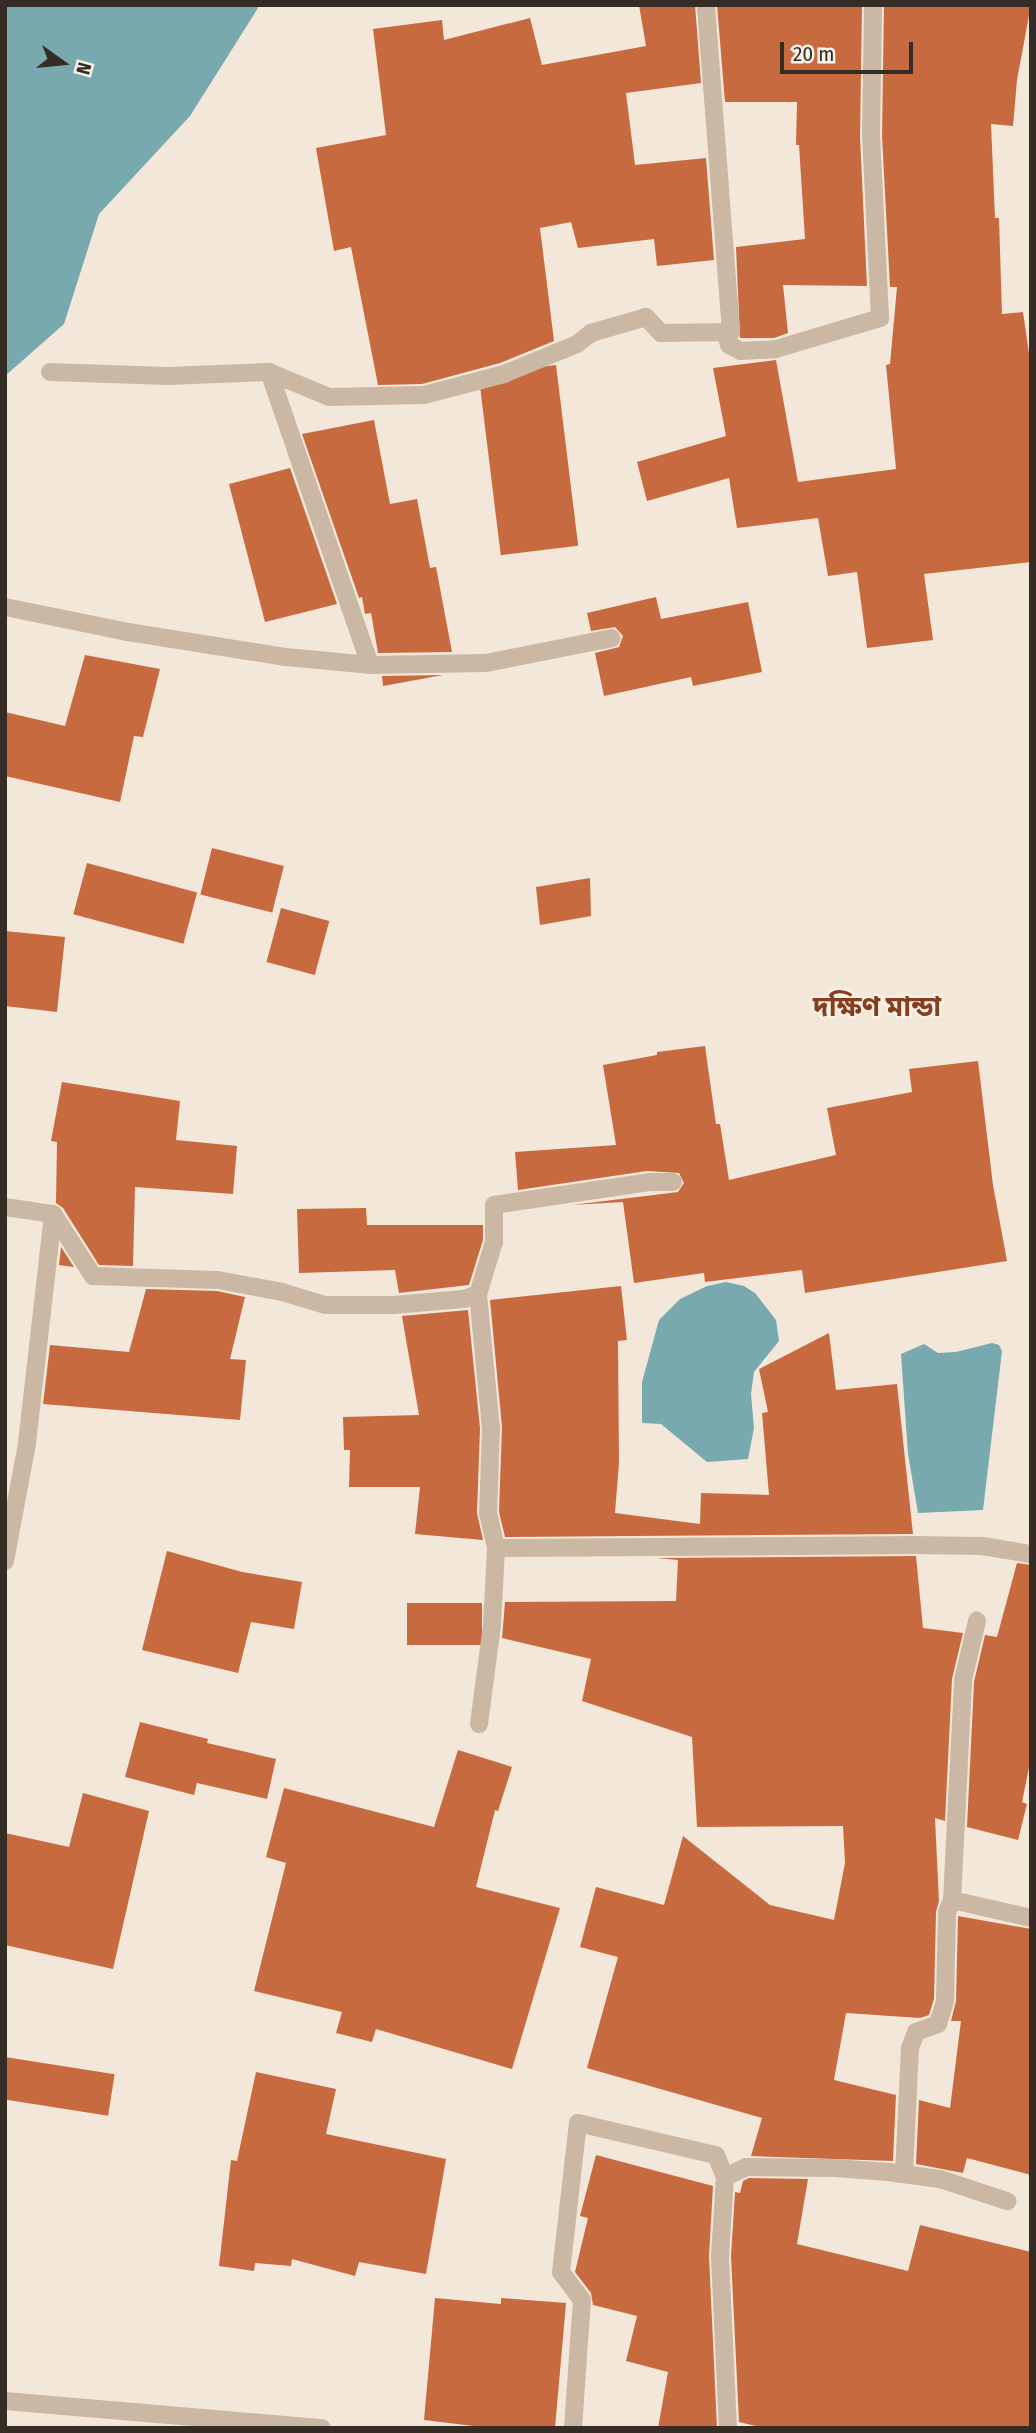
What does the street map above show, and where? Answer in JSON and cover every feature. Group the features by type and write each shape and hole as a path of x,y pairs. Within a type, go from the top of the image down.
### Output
{"street":[{"path":"50,372 167,376 269,372 330,397 424,395 504,374 577,344 591,333 646,317 661,332 730,332 706,5"},
{"path":"726,334 729,345 741,351 776,349 880,318 871,136 873,5"},
{"path":"269,372 370,665"},
{"path":"5,607 286,657 370,665 486,663 612,638"},
{"path":"479,1724 492,1625 496,1548 488,1513 491,1428 478,1294 494,1242 494,1205 649,1181 673,1182"},
{"path":"5,1207 53,1214 93,1276 218,1280 282,1292 325,1305 393,1305 464,1299 478,1294"},
{"path":"5,1561 27,1443 53,1214"},
{"path":"496,1548 915,1545 982,1546 1031,1554"},
{"path":"904,2174 910,2048 916,2032 938,2024 945,2001 947,1912 952,1900 963,1680 977,1620"},
{"path":"952,1900 1031,1918"},
{"path":"573,2428 582,2301 561,2272 578,2123 716,2155 725,2177 720,2256 728,2428"},
{"path":"725,2177 746,2167 835,2168 940,2179 1007,2201"},
{"path":"5,2400 322,2428"}],"water":[{"path":"5,5 258,5 258,8 190,116 99,214 64,324 5,376"},
{"path":"726,1282 744,1286 755,1293 776,1320 779,1341 754,1372 751,1394 754,1428 748,1459 707,1462 661,1424 642,1423 642,1382 659,1320 680,1299 707,1286"},
{"path":"992,1343 999,1345 1002,1351 983,1510 918,1513 908,1454 901,1354 924,1344 938,1353 956,1352"}],"building":[{"path":"639,5 695,5 701,83 626,93 635,165 706,158 714,260 657,266 654,239 578,248 571,222 540,228 554,341 500,363 422,384 378,385 351,247 334,251 316,148 386,135 373,29 442,20 444,40 530,18 542,65 646,46"},
{"path":"717,5 862,5 860,137 867,286 783,285 788,333 774,338 740,338 736,247 805,239 799,145 796,145 797,102 725,102"},
{"path":"884,5 1031,5 1017,80 1013,126 991,124 995,218 999,218 1002,314 1023,312 1031,367 1031,562 924,574 933,640 867,648 857,572 828,576 818,518 737,528 729,478 647,501 637,462 726,436 713,368 776,360 798,482 896,469 886,365 890,364 897,287 890,287 882,136"},
{"path":"556,365 578,546 501,555 479,375"},
{"path":"374,420 390,504 417,499 430,568 436,567 452,652 378,653 371,613 365,614 362,597 359,598 302,434"},
{"path":"290,468 337,604 265,622 229,484"},
{"path":"656,597 661,619 748,602 762,672 693,686 691,677 604,696 595,653 619,647 623,636 615,627 591,631 587,613"},
{"path":"85,655 160,669 143,737 134,736 120,802 5,776 5,712 65,726"},
{"path":"443,675 383,686 382,676"},
{"path":"212,848 284,866 272,912 200,895"},
{"path":"87,863 197,893 183,944 73,914"},
{"path":"590,878 591,916 540,925 536,887"},
{"path":"281,908 329,921 315,975 267,962"},
{"path":"5,931 65,937 57,1012 5,1006"},
{"path":"705,1046 716,1124 720,1124 729,1180 836,1155 827,1108 912,1092 909,1069 978,1061 993,1185 1007,1261 805,1293 802,1270 705,1282 704,1273 634,1283 623,1202 572,1205 678,1192 684,1183 679,1173 647,1171 518,1190 515,1152 616,1145 603,1065 657,1055 657,1052"},
{"path":"62,1082 180,1101 176,1140 237,1146 233,1194 135,1187 133,1266 99,1265 63,1208 56,1203 57,1142 51,1141"},
{"path":"366,1208 367,1225 483,1225 483,1240 469,1285 399,1293 395,1270 299,1273 297,1209"},
{"path":"61,1247 74,1267 59,1265"},
{"path":"621,1286 627,1340 618,1341 619,1463 615,1513 700,1524 701,1493 769,1495 762,1413 768,1412 759,1369 829,1333 836,1390 897,1384 913,1534 505,1537 499,1512 502,1427 490,1300"},
{"path":"146,1289 217,1291 245,1297 230,1359 246,1360 240,1420 43,1404 50,1345 129,1352"},
{"path":"468,1310 480,1428 477,1513 483,1540 415,1534 420,1487 349,1487 350,1450 344,1450 343,1417 419,1415 402,1316"},
{"path":"167,1551 242,1572 302,1582 294,1629 251,1622 238,1673 142,1650"},
{"path":"916,1556 923,1628 963,1633 952,1679 945,1821 935,1818 939,1901 936,1912 934,1999 929,2015 920,2018 846,2013 834,2080 896,2095 893,2161 751,2156 762,2118 587,2068 618,1957 580,1947 596,1887 664,1905 683,1836 770,1905 834,1920 845,1863 843,1826 697,1827 692,1737 582,1701 591,1659 502,1638 505,1602 676,1601 678,1560 657,1558"},
{"path":"1017,1563 1031,1565 1031,1758 1022,1802 1027,1804 1018,1840 967,1827 974,1682 985,1635 997,1637"},
{"path":"407,1603 482,1603 482,1645 407,1645"},
{"path":"140,1722 208,1739 207,1743 276,1759 267,1799 197,1783 194,1795 125,1777"},
{"path":"458,1750 512,1767 498,1811 495,1810 476,1887 560,1908 512,2069 376,2029 372,2042 336,2033 342,2012 254,1991 286,1863 266,1857 284,1788 434,1827"},
{"path":"83,1793 149,1811 113,1969 5,1945 5,1833 69,1847"},
{"path":"958,1916 1031,1929 1031,2175 967,2158 963,2173 916,2164 919,2100 950,2108 961,2021 951,2021 956,2001"},
{"path":"5,2057 115,2074 108,2116 5,2100"},
{"path":"256,2072 336,2089 326,2134 446,2159 426,2274 359,2262 355,2276 292,2259 291,2266 255,2263 254,2271 219,2266 231,2160 237,2161"},
{"path":"596,2155 713,2186 709,2256 717,2428 658,2428 668,2372 626,2361 637,2316 593,2305 591,2293 575,2272 588,2218 580,2216"},
{"path":"749,2178 808,2179 797,2244 908,2271 920,2225 1031,2252 1031,2428 764,2428 739,2422 731,2256 735,2192 740,2193 743,2181"},
{"path":"435,2298 501,2304 501,2298 566,2303 555,2428 490,2428 424,2420"}],"district":[{"name":"দক্ষিণ মান্ডা","path":"877,1007"}]}
